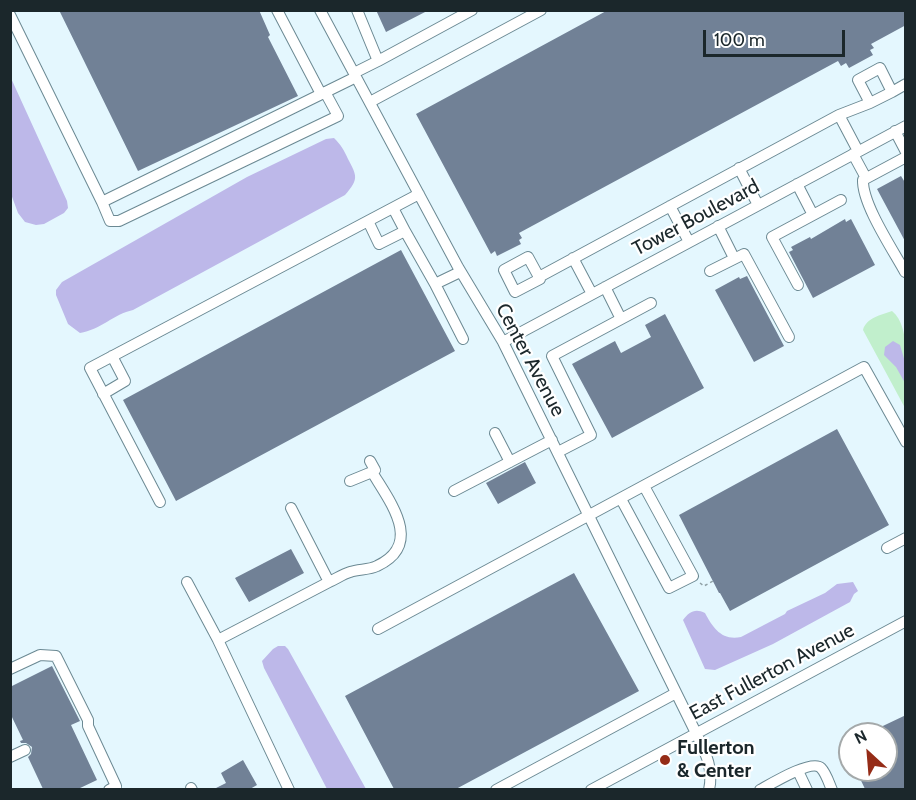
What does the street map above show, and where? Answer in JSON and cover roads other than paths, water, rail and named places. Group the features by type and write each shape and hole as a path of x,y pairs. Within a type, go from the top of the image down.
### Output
{"street":[{"path":"10,15 110,221 119,221 338,116 277,10"},
{"name":"Center Avenue","path":"320,10 460,272 503,342 558,452 710,763 712,778 709,789"},
{"path":"357,10 378,61"},
{"path":"102,202 323,93 472,10"},
{"path":"369,102 541,10"},
{"path":"870,103 858,80 880,69 892,92"},
{"path":"539,277 838,115 870,103 906,84"},
{"path":"838,115 866,178"},
{"name":"Tower Boulevard","path":"503,342 906,126"},
{"path":"895,131 906,152"},
{"path":"905,272 869,204 863,180 906,157"},
{"path":"739,168 758,205"},
{"path":"797,184 813,215"},
{"path":"160,502 90,368 419,194"},
{"path":"798,285 772,237 841,200"},
{"path":"670,206 689,242"},
{"path":"393,208 463,339"},
{"path":"368,221 379,244 405,231"},
{"path":"718,226 734,258"},
{"path":"710,271 744,254 789,337"},
{"path":"573,258 592,294"},
{"path":"435,285 460,272"},
{"path":"605,287 621,319"},
{"path":"558,452 591,435 552,356 651,303"},
{"path":"103,394 125,381 112,356"},
{"path":"378,629 864,367 906,442"},
{"path":"495,433 510,462"},
{"path":"454,491 552,440"},
{"path":"218,640 349,572 376,566 396,552 402,535 396,515 371,466 350,481"},
{"path":"621,498 669,588 693,576 644,486"},
{"path":"291,508 329,582"},
{"path":"887,548 906,538"},
{"path":"187,582 218,640 289,789"},
{"name":"East Fullerton Avenue","path":"591,789 906,621"},
{"path":"10,669 40,655 56,656 88,720 88,726 116,786 109,789"},
{"path":"495,789 676,693"},
{"path":"10,757 24,750"},
{"path":"762,789 782,785 798,771 808,766 818,766 822,769 832,789"},
{"path":"798,771 807,789"}],"place":[{"name":"Fullerton & Center","path":"665,760"}]}
